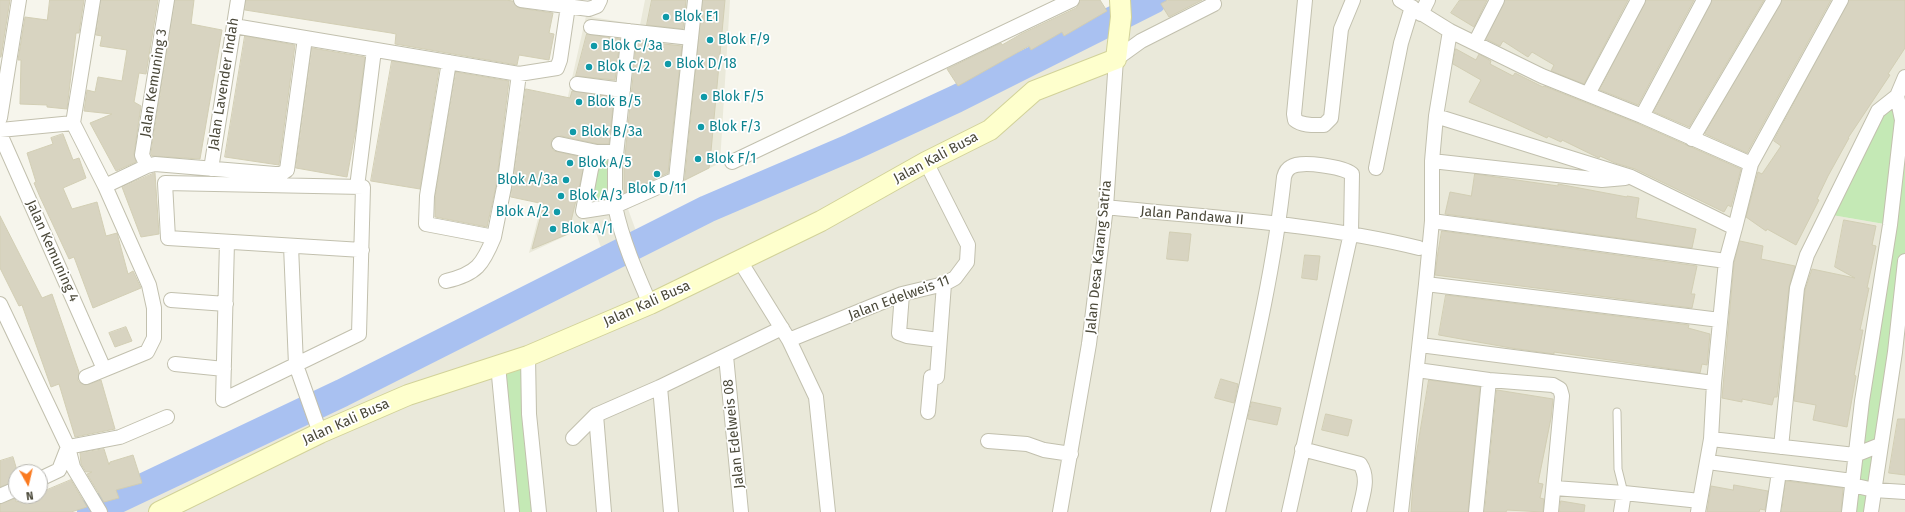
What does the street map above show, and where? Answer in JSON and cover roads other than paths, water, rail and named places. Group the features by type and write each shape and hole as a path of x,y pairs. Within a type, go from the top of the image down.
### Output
{"street":[{"path":"0,118 19,0"},
{"path":"86,377 147,352 154,338 154,308 149,285 105,186 74,123 93,0"},
{"name":"Jalan Kemuning 3","path":"147,166 142,155 167,0"},
{"name":"Jalan Lavender Indah","path":"210,169 238,0"},
{"path":"521,0 589,9 597,6 600,0"},
{"path":"597,152 591,169 583,211 615,206 676,179 695,0"},
{"path":"732,162 1072,0"},
{"name":"Jalan Desa Karang Satria","path":"1060,512 1089,344 1106,207 1121,18 1120,0"},
{"path":"1305,0 1294,114 1295,120 1299,123 1315,125 1324,125 1331,118 1341,29 1353,0"},
{"path":"1411,7 1428,0"},
{"path":"1475,43 1497,0"},
{"path":"1588,94 1638,0"},
{"path":"1642,116 1704,0"},
{"path":"1692,139 1774,0"},
{"path":"1554,488 1624,493 1699,507 1711,438 1714,383 1726,262 1751,164 1841,0"},
{"path":"1118,51 1214,4"},
{"path":"234,26 519,74 557,68 560,60 568,6"},
{"path":"1411,7 1450,31 1542,76 1642,116 1751,164"},
{"path":"1376,168 1411,7"},
{"path":"591,27 691,38"},
{"path":"629,31 616,152 614,186 615,206 618,225 650,304"},
{"path":"1401,512 1418,370 1432,221 1432,162 1436,116 1450,31"},
{"path":"105,186 147,166 155,164 275,174 281,174 287,170 305,38"},
{"path":"358,179 374,50"},
{"name":"Jalan Kali Busa","path":"159,512 320,433 408,395 528,356 650,304 740,261 821,221 926,162 990,130 1034,91 1118,51"},
{"path":"449,62 427,196 426,224 494,237"},
{"path":"446,281 463,276 479,267 494,237 504,187 519,74"},
{"path":"1849,512 1854,455 1890,225 1902,120 1898,96 1905,77"},
{"path":"577,84 623,90"},
{"path":"1781,447 1797,288 1807,255 1878,111 1898,96"},
{"path":"1436,116 1631,178 1735,228"},
{"path":"0,130 74,123"},
{"name":"Jalan Kemuning 4","path":"0,134 104,369"},
{"path":"559,144 597,152 616,152"},
{"name":"Jalan Edelweis 11","path":"789,340 902,294 944,284 955,278 968,262 968,245 926,162"},
{"path":"1432,162 1602,180 1631,178"},
{"path":"1218,512 1262,310 1279,224 1286,172 1292,166 1305,164 1347,170 1352,174 1352,233 1302,449 1290,512"},
{"path":"227,242 223,400 359,334 362,250 363,187 165,183 168,238 362,250"},
{"name":"Jalan Pandawa II","path":"1106,207 1279,224 1352,233 1419,248"},
{"path":"1432,221 1726,262"},
{"path":"291,246 296,365 320,433"},
{"path":"740,261 789,340 816,397 828,512"},
{"path":"1871,512 1895,352 1905,261"},
{"path":"928,412 931,377 937,377 944,284"},
{"path":"1426,284 1720,320"},
{"path":"902,294 899,333 907,336 939,340"},
{"path":"171,300 226,304"},
{"path":"0,304 68,447 73,467 100,512"},
{"path":"573,438 596,415 660,387 782,328"},
{"path":"1420,345 1714,383"},
{"path":"528,356 529,414 539,512"},
{"name":"Jalan Edelweis 08","path":"726,356 742,512"},
{"path":"175,364 224,369"},
{"path":"498,365 512,512"},
{"path":"1418,370 1489,380 1553,385 1560,389 1562,396 1551,512"},
{"path":"1476,512 1489,380"},
{"path":"660,387 671,512"},
{"path":"596,415 604,512"},
{"path":"68,447 120,437 167,417"},
{"path":"1711,438 1854,455 1880,445"},
{"path":"988,441 1027,444 1044,450 1071,454"},
{"path":"48,475 59,470 68,447"},
{"path":"1302,449 1360,464 1363,469 1365,484 1359,512"},
{"path":"1708,462 1852,483 1874,490 1905,492"},
{"path":"1773,512 1779,472"},
{"path":"1621,512 1624,493"}],"lane":[{"path":"1617,412 1618,469 1624,493"}],"waterway":[{"path":"91,512 342,393 707,209 852,147 956,99 1153,0"}],"place":[{"name":"Blok E1","path":"666,17"},
{"name":"Blok F/9","path":"710,40"},
{"name":"Blok C/3a","path":"594,46"},
{"name":"Blok D/18","path":"668,64"},
{"name":"Blok C/2","path":"589,67"},
{"name":"Blok F/5","path":"704,97"},
{"name":"Blok B/5","path":"579,102"},
{"name":"Blok F/3","path":"701,127"},
{"name":"Blok B/3a","path":"573,132"},
{"name":"Blok F/1","path":"698,159"},
{"name":"Blok A/5","path":"570,163"},
{"name":"Blok D/11","path":"657,174"},
{"name":"Blok A/3a","path":"566,180"},
{"name":"Blok A/3","path":"561,196"},
{"name":"Blok A/2","path":"557,212"},
{"name":"Blok A/1","path":"553,229"}]}
